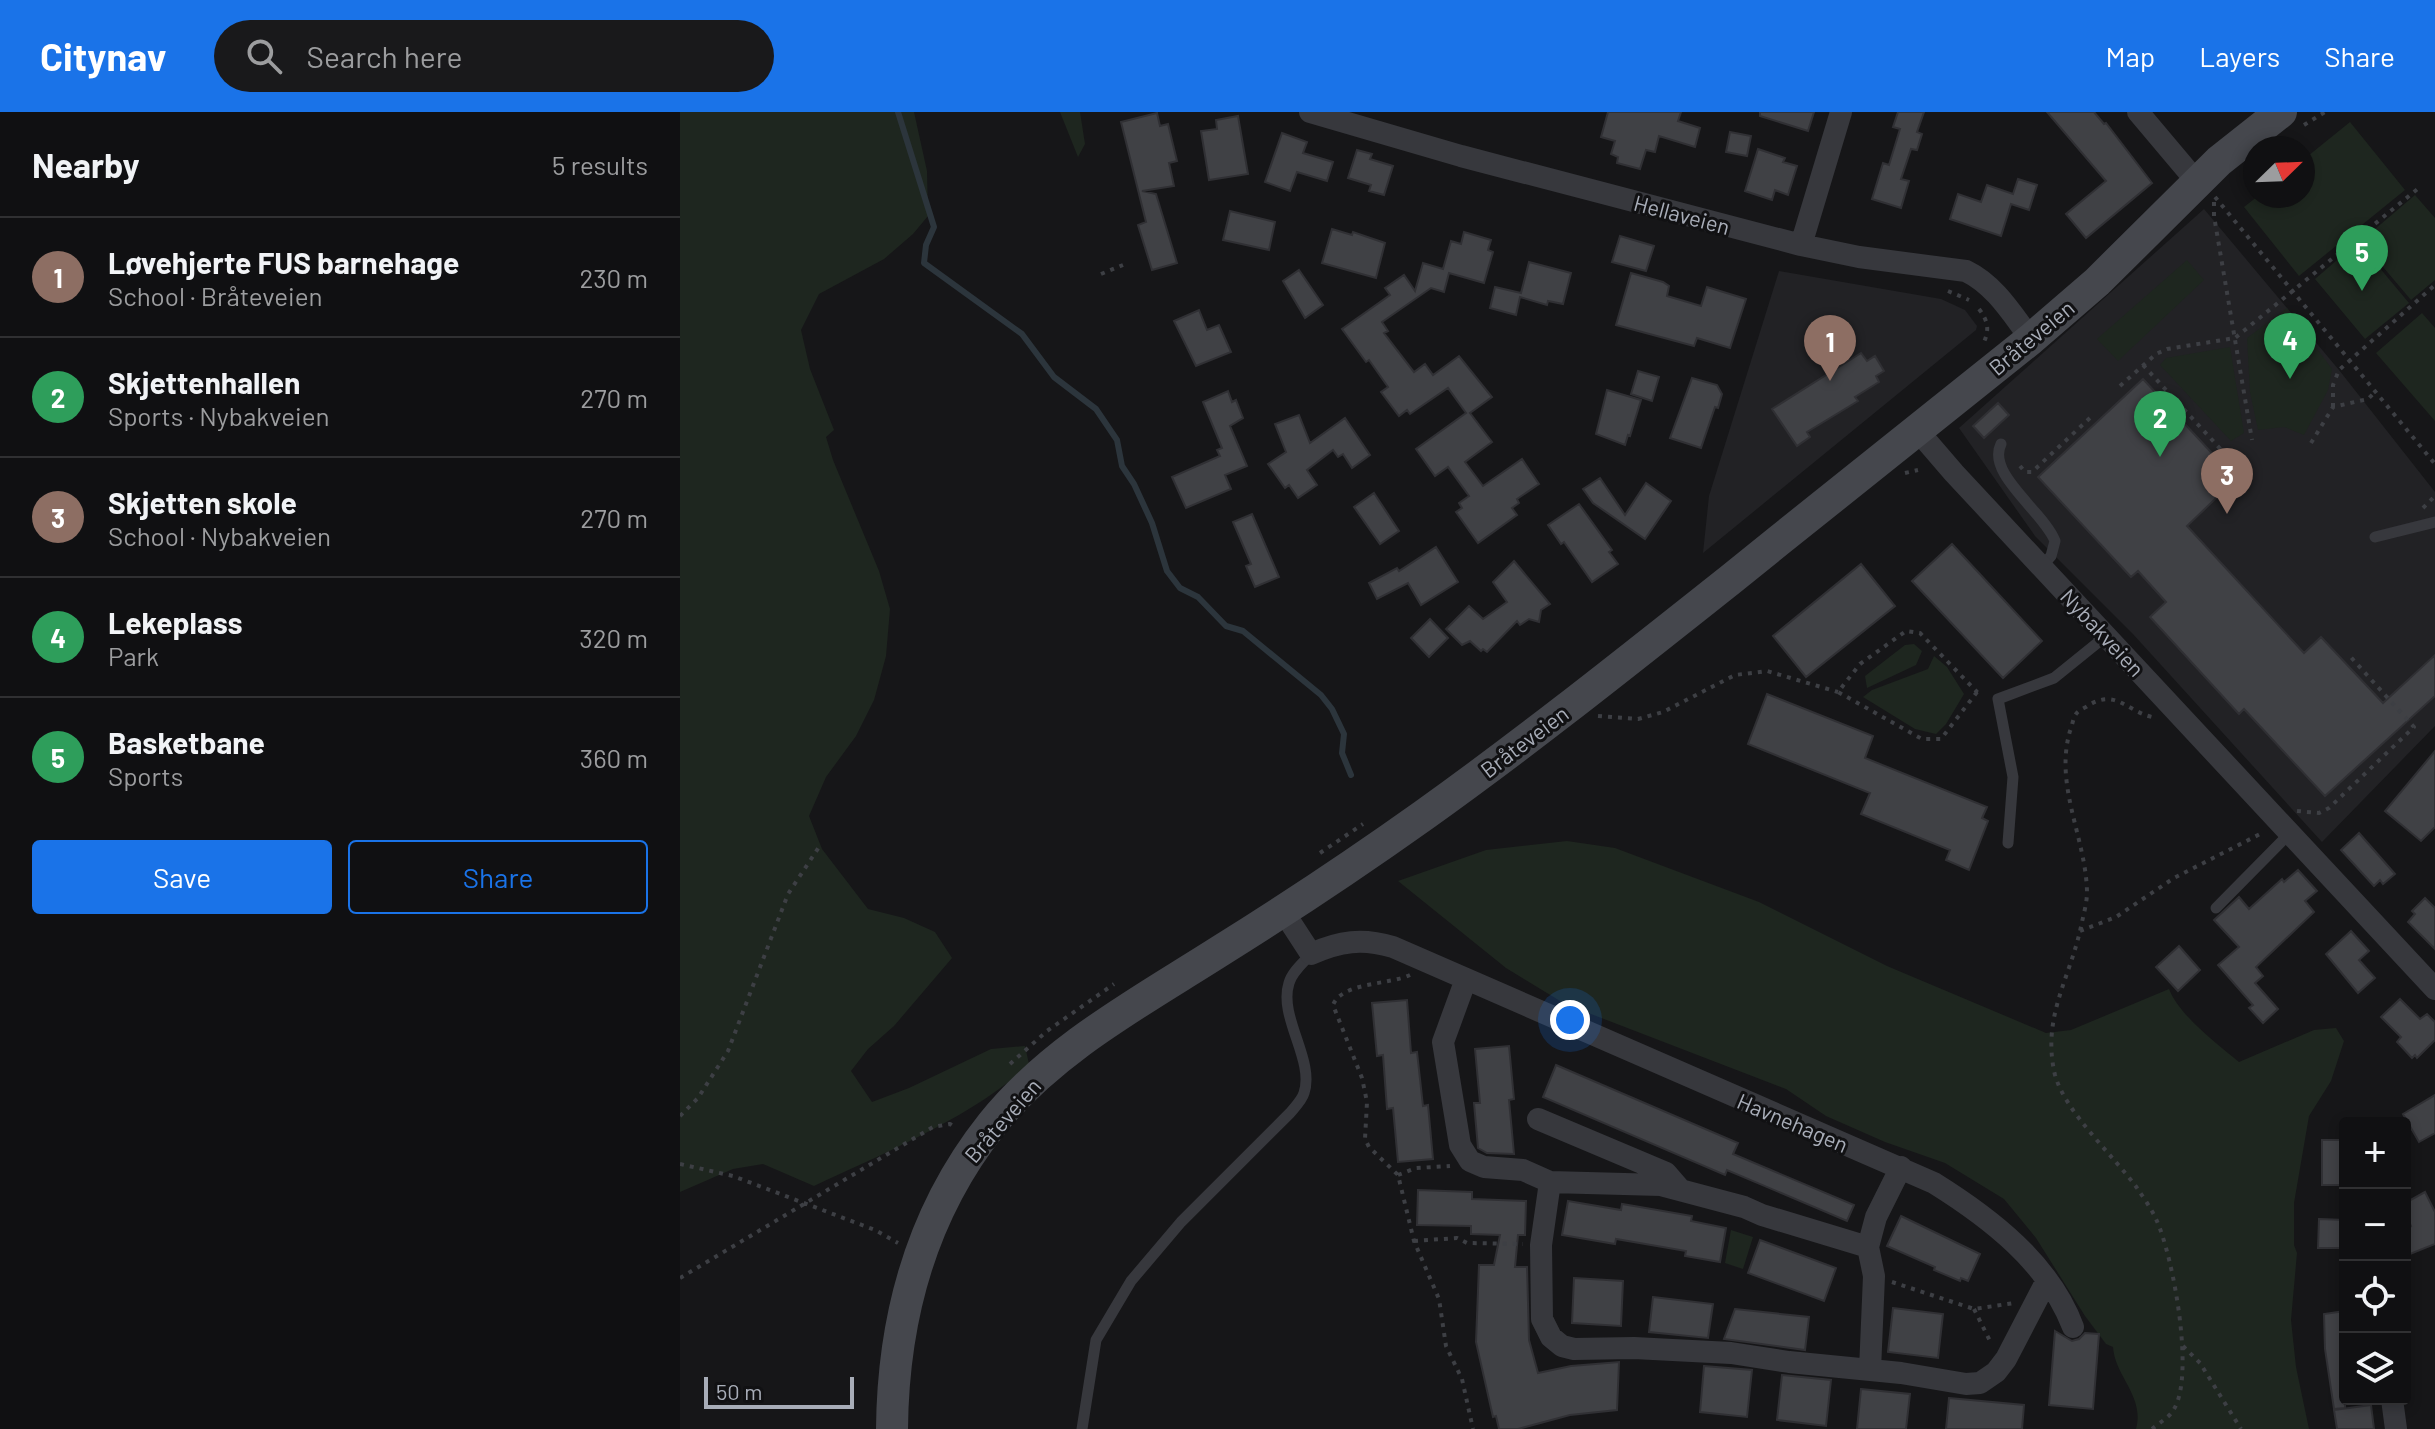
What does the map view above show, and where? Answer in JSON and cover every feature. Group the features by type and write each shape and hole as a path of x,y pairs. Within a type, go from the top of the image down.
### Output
{"main road":[{"name":"Bråteveien","path":"892,1429 893,1387 901,1319 926,1238 961,1167 993,1123 1024,1089 1085,1038 1283,911 1520,745 2031,339 2206,189 2240,143 2281,112"}],"street":[{"name":"Hellaveien","path":"1310,112 1461,156 1801,245 1859,257 1966,271 1994,291 2031,339"},
{"path":"1801,245 1841,112"},
{"path":"2138,112 2206,189"},
{"name":"Nybakveien","path":"1917,430 2435,989"},
{"path":"1283,911 1311,954"},
{"name":"Havnehagen","path":"1311,954 1345,941 1371,941 1901,1167 1947,1191 1999,1227 2046,1282 2073,1327"},
{"path":"1466,979 1443,1042 1460,1145 1470,1161 1484,1167 1523,1170 1550,1182 1661,1185 1744,1207 1868,1247"},
{"path":"1538,1119 1666,1173 1681,1190"},
{"path":"1870,1370 1874,1276 1868,1247 1876,1217 1901,1167"},
{"path":"1550,1182 1541,1245 1542,1319 1551,1337 1562,1346 1574,1349 1634,1348 1731,1353 1966,1384 1980,1383 1991,1377 2006,1359 2046,1282"},
{"path":"2393,1405 2396,1429"}],"lane":[{"path":"2001,444 1997,452 1998,463 2006,478 2044,520 2055,541 2051,556 2042,566"},
{"path":"2375,537 2435,522"},
{"path":"2008,843 2013,777 1998,699 2054,678 2106,636"},
{"path":"2216,908 2285,828"},
{"path":"1082,1429 1096,1340 1131,1281 1181,1222 1290,1113 1303,1096 1306,1075 1288,1007 1287,986 1293,973 1311,954"}],"path":[{"path":"2120,386 2156,354 2167,349 2235,338 2420,187"},
{"path":"2206,189 2435,464"},
{"path":"2206,189 2214,216 2252,440"},
{"path":"1101,274 1123,265"},
{"path":"2311,443 2333,407 2333,385 2339,370 2435,285"},
{"path":"1947,290 1969,299 1985,317 1987,337 1978,352"},
{"path":"2143,365 2226,455"},
{"path":"2333,407 2368,399 2376,391"},
{"path":"2001,444 2025,472 2032,472 2092,416"},
{"path":"1903,473 1918,470"},
{"path":"1608,705 1596,716 1638,719 1663,712 1735,675 1767,671 1838,692 1922,739 1941,739 1977,692 1920,633 1906,631 1860,664 1838,692"},
{"path":"2080,931 2116,917 2174,878 2285,828 2294,810 2319,813 2329,808 2414,727 2348,654"},
{"path":"2152,1429 2174,1411 2182,1389 2176,1290 2156,1219 2136,1188 2070,1105 2057,1081 2050,1055 2053,1015 2080,931 2087,895 2083,859 2066,779 2065,748 2076,714 2095,701 2108,699 2129,704 2149,717 2161,713"},
{"path":"1318,854 1368,820"},
{"path":"680,1116 698,1098 728,1051 788,894 819,847"},
{"path":"1415,973 1401,980 1348,990 1336,997 1333,1005 1362,1078 1367,1102 1365,1139 1369,1147 1398,1175 1414,1241 1439,1299 1446,1346 1462,1379 1473,1429"},
{"path":"1004,1070 1047,1031 1120,981"},
{"path":"680,1278 933,1127 950,1124 956,1128 964,1118"},
{"path":"1398,1175 1416,1168 1459,1166 1470,1161"},
{"path":"680,1164 733,1176 875,1230 898,1243"},
{"path":"895,1251 901,1234"},
{"path":"1414,1241 1457,1238 1467,1243 1541,1245"},
{"path":"1874,1276 1974,1309 2007,1302"},
{"path":"1974,1309 1992,1344 1991,1377"},
{"path":"2181,1344 2200,1363 2241,1429"}],"shaded area":[{"path":"680,112 914,112 927,171 928,216 884,259 819,294 801,330 810,369 834,430 826,437 833,460 879,571 890,609 886,656 874,700 856,736 826,777 809,816 822,849 868,909 904,918 935,932 952,958 851,1071 872,1102 991,1049 1025,1046 1029,1064 1007,1083 956,1117 814,1186 763,1164 733,1169 680,1192"},
{"path":"1060,112 1080,112 1085,144 1078,157"},
{"path":"2350,122 2405,190 2299,276 2245,208 2315,208 2315,150"},
{"path":"2415,195 2435,218 2435,280 2411,300 2361,241"},
{"path":"2204,209 2339,370 2435,492 2435,726 2322,842 2132,633 2035,536 1959,428"},
{"path":"2358,242 2409,303 2365,339 2315,279"},
{"path":"2187,260 2204,280 2118,361 2097,339"},
{"path":"1779,271 1941,299 1965,310 1977,326 1976,330 1703,553 1709,496"},
{"path":"2287,308 2332,369 2328,390 2304,435 2284,427 2258,430 2250,392 2247,338"},
{"path":"2422,313 2435,328 2435,421 2376,353"},
{"path":"2230,347 2244,433 2231,441 2160,365 2166,358"},
{"path":"1914,644 1922,651 1916,665 1867,688 1865,676 1905,645"},
{"path":"1934,656 1947,667 1964,694 1946,724 1936,734 1915,729 1863,697 1872,690 1928,669"},
{"path":"1567,841 1615,848 1759,902 1887,966 2046,1033 2071,1030 2169,989 2190,1019 2239,1062 2314,1030 2336,1028 2344,1041 2331,1081 2309,1116 2294,1203 2294,1245 2297,1253 2291,1320 2296,1367 2309,1429 2136,1429 2136,1406 2113,1347 2106,1344 2085,1316 2036,1238 2004,1199 1945,1163 1885,1142 1826,1116 1786,1089 1565,1004 1506,968 1398,881 1486,850"},
{"path":"1731,1230 1753,1237 1743,1269 1725,1263"}],"building":[{"path":"1608,112 1681,112 1678,121 1700,128 1695,147 1659,136 1655,152 1646,150 1640,169 1617,163 1618,157 1611,154 1615,141 1601,137"},
{"path":"1760,112 1814,112 1808,131 1760,116"},
{"path":"1898,112 1924,112 1917,132 1922,134 1917,150 1911,149 1901,179 1909,181 1901,208 1872,199 1883,163 1889,165 1900,129 1893,127"},
{"path":"2047,112 2094,112 2152,183 2086,238 2066,214 2106,181"},
{"path":"1157,113 1160,126 1168,124 1177,161 1169,163 1174,186 1142,191 1156,194 1177,263 1152,270 1138,225 1146,222 1121,122"},
{"path":"1238,116 1248,174 1209,180 1201,131 1217,129 1216,120"},
{"path":"1730,132 1751,136 1747,156 1726,152"},
{"path":"1282,133 1307,142 1303,153 1333,162 1327,181 1297,172 1290,191 1265,182"},
{"path":"1758,149 1785,158 1783,162 1797,166 1788,195 1775,190 1772,200 1745,191"},
{"path":"1357,150 1372,154 1370,159 1393,166 1384,195 1369,191 1371,185 1348,178"},
{"path":"2018,179 2037,185 2029,210 2011,204 2001,236 1950,219 1958,194 1981,202 1987,185 2013,194"},
{"path":"1230,211 1275,222 1269,250 1223,240"},
{"path":"1332,229 1352,235 1353,232 1385,243 1376,278 1322,263"},
{"path":"1464,232 1491,240 1488,250 1493,252 1484,283 1449,273 1444,292 1431,288 1382,322 1388,331 1384,333 1414,372 1425,364 1433,375 1459,356 1492,397 1470,413 1492,442 1465,462 1483,486 1522,459 1539,484 1517,499 1519,503 1512,508 1517,515 1478,543 1456,512 1462,508 1459,503 1469,496 1448,467 1435,476 1416,449 1466,413 1448,388 1410,414 1407,410 1399,416 1381,392 1388,387 1342,329 1390,295 1385,288 1404,275 1415,291 1423,263 1443,269 1451,241 1461,244"},
{"path":"1620,236 1654,246 1646,271 1612,262"},
{"path":"1529,262 1571,273 1563,304 1548,301 1547,305 1520,297 1516,315 1490,308 1495,287 1521,293"},
{"path":"1299,270 1323,305 1305,318 1283,281"},
{"path":"1631,273 1663,282 1669,286 1667,296 1701,306 1707,287 1746,299 1730,348 1697,338 1694,346 1616,325"},
{"path":"1199,310 1207,330 1219,325 1231,352 1196,366 1174,321"},
{"path":"1818,335 1837,338 1833,363 1815,360"},
{"path":"1861,353 1867,361 1875,356 1884,371 1876,376 1879,382 1855,397 1858,401 1807,432 1810,437 1797,446 1772,409"},
{"path":"1638,371 1659,377 1652,401 1631,394"},
{"path":"1692,378 1717,385 1722,394 1701,448 1670,438"},
{"path":"2143,379 2236,479 2187,526 2304,653 2321,637 2383,703 2435,655 2435,696 2325,796 2244,709 2239,714 2150,617 2166,602 2138,571 2131,577 2038,477"},
{"path":"1607,390 1641,400 1625,445 1596,434"},
{"path":"1228,391 1232,402 1236,400 1243,418 1230,426 1247,466 1225,475 1231,489 1186,508 1172,477 1220,456 1217,450 1222,448 1203,402"},
{"path":"1998,403 2009,415 1984,438 1973,426"},
{"path":"1299,415 1310,443 1345,418 1370,455 1352,468 1343,454 1338,457 1333,450 1307,470 1317,485 1298,498 1289,485 1285,488 1268,464 1286,452 1275,424"},
{"path":"1600,478 1625,515 1646,483 1671,501 1645,539 1593,503 1583,489"},
{"path":"1374,493 1399,531 1380,544 1354,507"},
{"path":"1579,504 1612,550 1609,552 1618,564 1592,582 1548,525"},
{"path":"1252,514 1279,577 1255,587 1246,566 1251,564 1233,522"},
{"path":"1952,544 2042,641 2003,678 1912,581"},
{"path":"1436,547 1458,582 1421,605 1408,583 1377,599 1369,583 1397,568 1399,571"},
{"path":"1514,561 1550,604 1541,610 1539,622 1529,619 1520,625 1517,621 1487,652 1481,651 1470,641 1462,645 1446,629 1469,606 1483,619 1507,602 1493,582"},
{"path":"1861,564 1895,606 1806,677 1773,636"},
{"path":"1430,619 1448,638 1429,657 1411,638"},
{"path":"1767,694 1873,736 1865,758 1987,807 1982,818 1988,821 1969,870 1946,860 1950,850 1861,814 1870,793 1748,744"},
{"path":"2435,751 2435,827 2421,841 2385,811"},
{"path":"2359,833 2395,874 2383,884 2380,880 2374,886 2341,850"},
{"path":"2298,870 2317,891 2305,901 2314,912 2256,967 2263,976 2255,983 2278,1009 2263,1023 2249,1008 2253,1005 2218,965 2239,947 2214,920 2239,897 2249,909 2282,879 2284,882"},
{"path":"2425,898 2435,908 2435,949 2408,922 2415,914 2412,911"},
{"path":"2351,931 2369,951 2359,960 2375,978 2358,993 2326,954"},
{"path":"2179,946 2200,970 2178,991 2156,967"},
{"path":"2400,999 2420,1019 2427,1014 2435,1022 2435,1040 2417,1058 2415,1055 2412,1058 2397,1042 2401,1037 2381,1017"},
{"path":"1407,1000 1411,1053 1417,1052 1423,1106 1428,1105 1433,1159 1398,1162 1393,1108 1387,1109 1383,1055 1377,1056 1372,1003"},
{"path":"1509,1046 1514,1099 1509,1100 1514,1154 1487,1153 1478,1148 1474,1103 1480,1103 1475,1049"},
{"path":"1556,1065 1738,1143 1733,1154 1854,1205 1847,1221 1727,1170 1725,1175 1543,1097"},
{"path":"2435,1095 2435,1133 2419,1142 2411,1128 2411,1117 2403,1114"},
{"path":"2322,1140 2339,1140 2339,1185 2322,1185"},
{"path":"1418,1190 1472,1192 1472,1199 1526,1201 1525,1235 1518,1235 1515,1267 1527,1267 1529,1340 1538,1373 1571,1366 1619,1362 1617,1410 1570,1415 1518,1429 1499,1429 1496,1416 1493,1417 1476,1342 1479,1265 1494,1265 1500,1235 1471,1234 1471,1226 1417,1225"},
{"path":"2425,1192 2435,1212 2435,1244 2411,1254 2411,1226 2411,1200"},
{"path":"1568,1201 1621,1210 1622,1204 1640,1207 1692,1216 1691,1221 1726,1228 1720,1262 1685,1256 1686,1251 1616,1239 1615,1244 1562,1235"},
{"path":"1901,1216 1980,1254 1968,1281 1961,1278 1960,1281 1934,1270 1935,1267 1887,1246"},
{"path":"2319,1219 2339,1220 2339,1248 2318,1248"},
{"path":"1760,1240 1836,1268 1824,1301 1748,1273"},
{"path":"1574,1278 1623,1281 1621,1326 1572,1323"},
{"path":"1653,1297 1713,1304 1708,1338 1649,1332"},
{"path":"1893,1308 1943,1314 1938,1358 1888,1352"},
{"path":"1735,1309 1809,1317 1805,1350 1724,1339"},
{"path":"2339,1312 2339,1405 2345,1405 2345,1408 2334,1409 2325,1349 2324,1314"},
{"path":"2055,1331 2072,1341 2085,1333 2099,1334 2093,1409 2049,1405"},
{"path":"1704,1366 1752,1370 1747,1417 1700,1412"},
{"path":"1782,1375 1831,1380 1826,1426 1777,1420"},
{"path":"1861,1389 1910,1394 1906,1429 1857,1429"},
{"path":"1949,1398 2024,1405 2022,1429 1946,1429"},
{"path":"2371,1405 2374,1429 2337,1429 2334,1410"}],"waterway":[{"path":"898,112 934,227 926,245 924,263 1022,334 1054,377 1096,409 1117,440 1122,466 1152,523 1167,571 1180,588 1198,597 1226,626 1243,631 1321,695 1344,734 1342,753 1351,775"}],"place":[{"name":"Basketbane","path":"2362,291"},
{"name":"Lekeplass","path":"2290,379"},
{"name":"Løvehjerte FUS barnehage","path":"1830,381"},
{"name":"Skjettenhallen","path":"2160,457"},
{"name":"Skjetten skole","path":"2227,514"}]}
